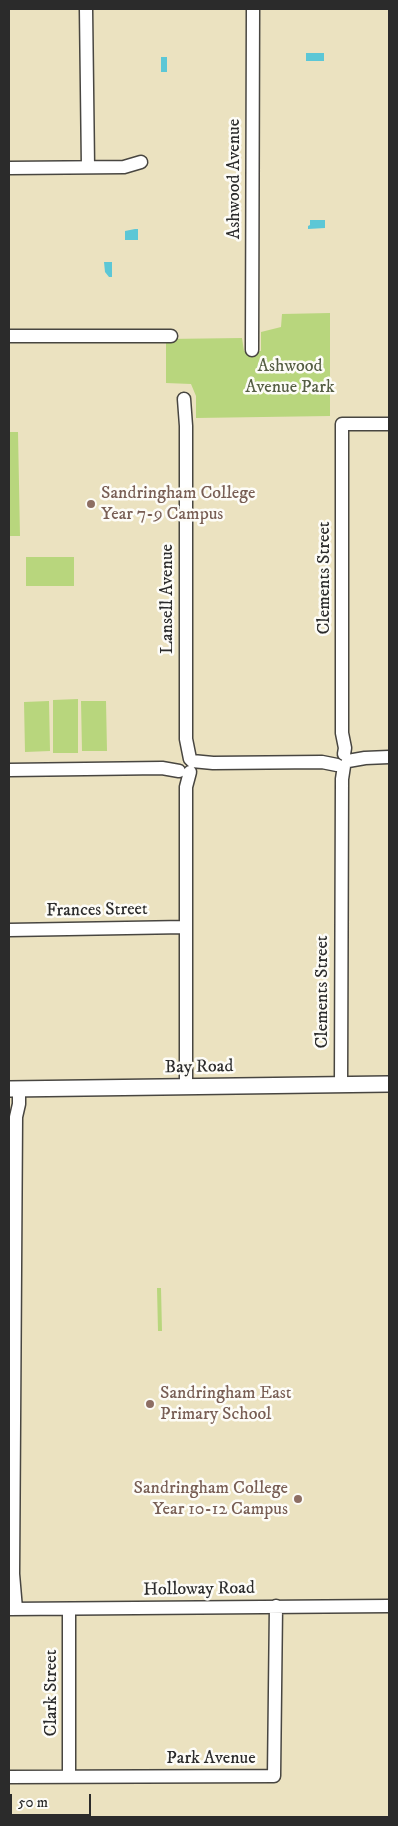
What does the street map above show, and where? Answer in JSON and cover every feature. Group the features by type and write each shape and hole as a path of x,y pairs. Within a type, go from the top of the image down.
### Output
{"main road":[{"name":"Bay Road","path":"14,1089 389,1084"}],"street":[{"path":"86,9 88,167"},
{"name":"Ashwood Avenue","path":"252,350 253,9"},
{"path":"9,168 124,167 142,162"},
{"path":"9,336 171,336"},
{"name":"Lansell Avenue","path":"184,399 186,426 186,1087"},
{"name":"Clements Street","path":"341,1085 341,760 345,748 342,733 342,424 389,424"},
{"path":"9,770 162,768 213,763 322,762 341,760 351,755 364,758 389,758"},
{"name":"Frances Street","path":"9,930 185,927"},
{"path":"11,1607 16,1127 18,1110 14,1089"},
{"name":"Park Avenue","path":"9,1777 274,1776 276,1606"},
{"name":"Holloway Road","path":"11,1607 69,1609 389,1606"},
{"name":"Clark Street","path":"69,1609 70,1776"}],"green space":[{"name":"Ashwood Avenue Park","path":"330,313 330,416 196,418 196,396 191,384 166,383 166,339 242,338 244,351 261,351 261,332 281,327 282,314"},
{"path":"9,432 18,432 20,536 9,536"},
{"path":"26,557 74,557 74,586 26,586"},
{"path":"78,699 78,753 53,753 53,700"},
{"path":"49,701 50,751 25,752 24,702"},
{"path":"81,701 106,701 107,751 82,751"},
{"path":"157,1288 161,1288 162,1331 158,1331"}],"water":[{"path":"306,53 324,53 324,61 306,61"},
{"path":"161,57 167,57 167,72 161,72"},
{"path":"310,220 325,220 325,228 308,229"},
{"path":"138,229 138,240 125,240 125,231"},
{"path":"104,262 112,262 112,277 109,277 105,272"}],"place":[{"name":"Sandringham College Year 7-9 Campus","path":"91,504"},
{"name":"Sandringham East Primary School","path":"150,1404"},
{"name":"Sandringham College Year 10-12 Campus","path":"298,1499"}]}
